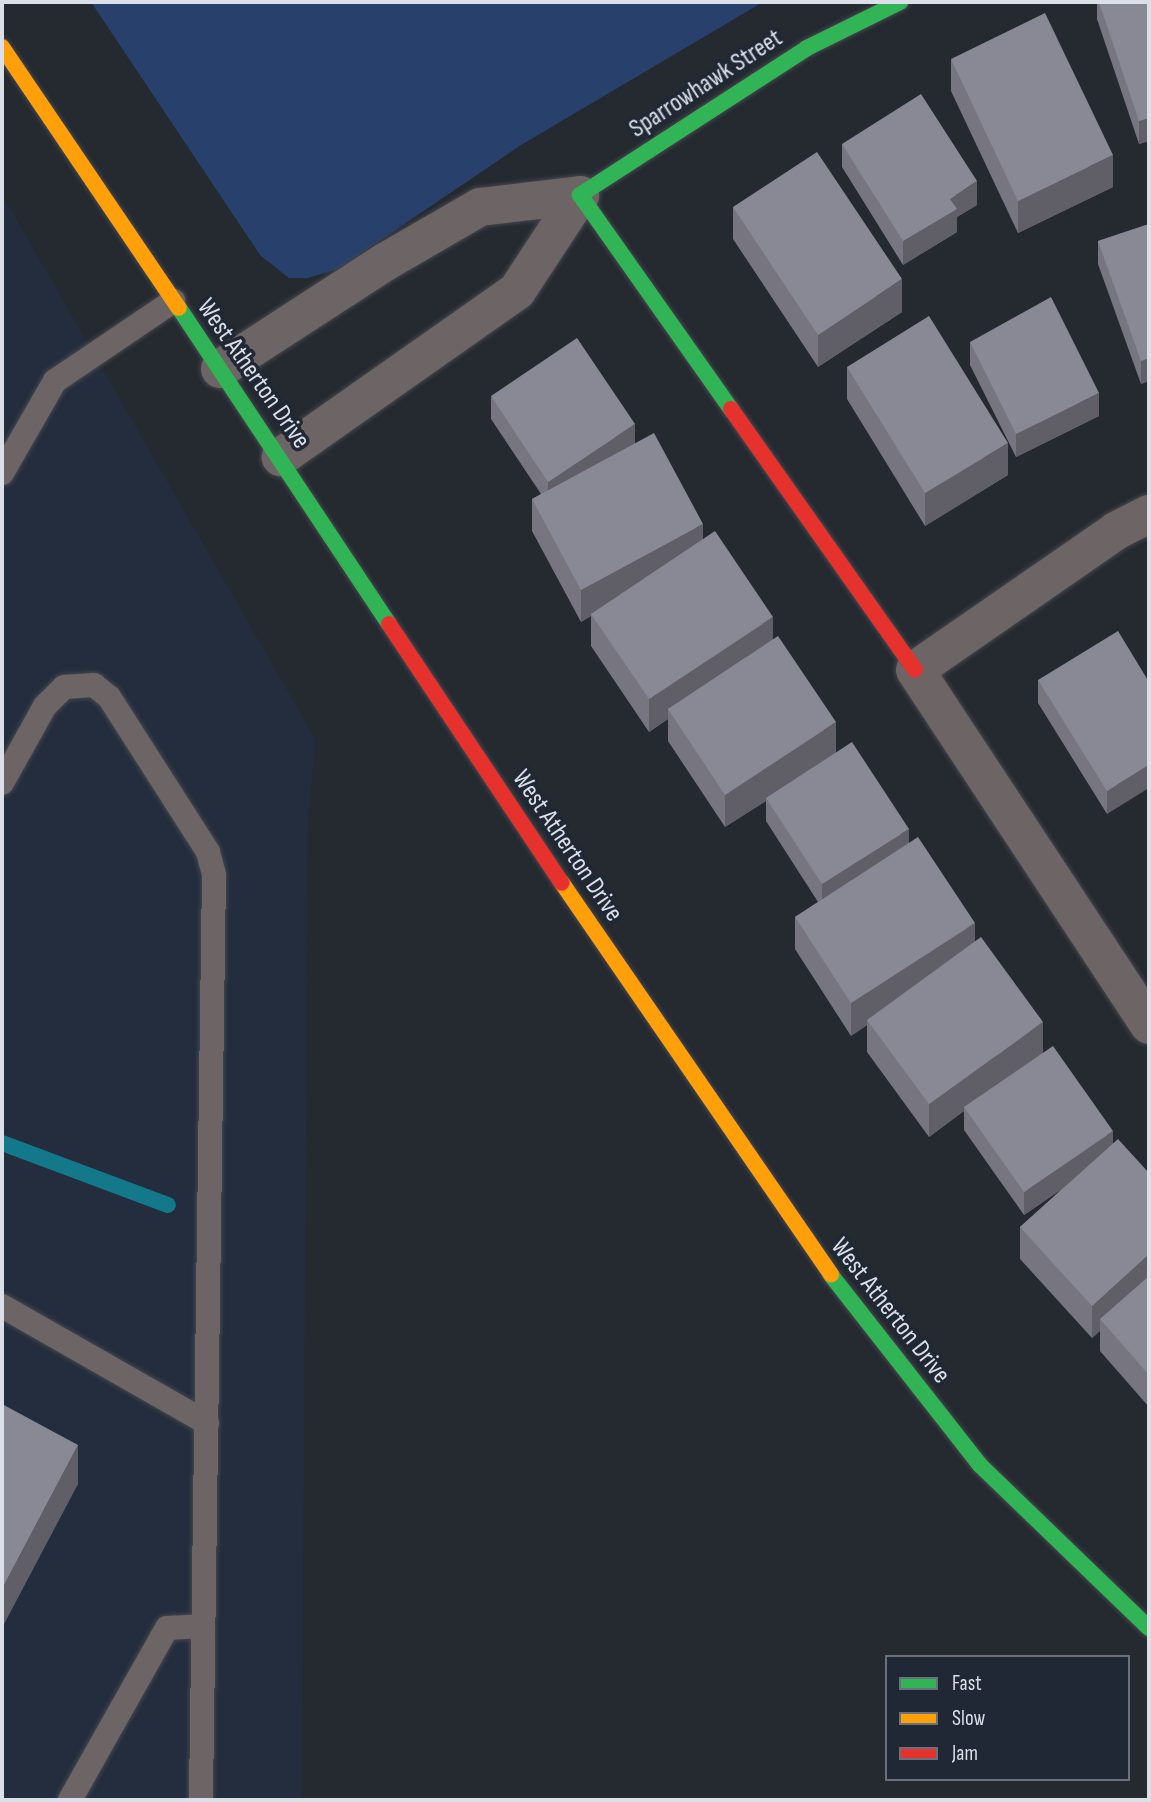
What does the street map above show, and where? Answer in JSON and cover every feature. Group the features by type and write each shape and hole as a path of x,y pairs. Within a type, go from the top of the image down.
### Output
{"street":[{"name":"Sparrowhawk Street","path":"580,195 807,48 900,2"},
{"name":"West Atherton Drive","path":"2,47 281,457 461,735 819,1259 980,1465 1149,1628"},
{"path":"220,369 385,262 480,207 580,195"},
{"path":"281,457 517,291 580,195"},
{"path":"580,195 915,670 1149,1025"},
{"path":"915,670 1116,531 1149,514"}],"lane":[{"path":"2,473 55,382 173,301"},
{"path":"2,783 45,706 64,687 94,685 109,697 208,852 214,907 201,1800"},
{"path":"2,1306 207,1423"},
{"path":"70,1800 167,1628 203,1626"}],"shaded area":[{"path":"91,2 763,2 521,145 338,269 308,278 289,278 260,255"},
{"path":"2,194 316,740 308,820 302,1800 2,1800"}],"building":[{"path":"1099,2 1149,2 1149,118 1139,121"},
{"path":"1045,13 1113,155 1018,201 951,59"},
{"path":"921,94 977,181 950,199 957,209 903,241 842,144"},
{"path":"817,152 902,279 818,335 733,207"},
{"path":"1149,224 1149,358 1141,361 1098,241"},
{"path":"1051,297 1099,393 1016,434 970,342"},
{"path":"929,316 1008,443 925,493 847,367"},
{"path":"577,338 635,424 548,482 491,396"},
{"path":"654,433 703,524 581,590 532,499"},
{"path":"715,531 773,617 649,699 591,614"},
{"path":"1118,631 1149,682 1149,765 1107,791 1038,680"},
{"path":"778,636 836,722 725,795 668,709"},
{"path":"852,742 909,829 822,884 766,798"},
{"path":"918,837 975,923 851,1003 795,917"},
{"path":"981,937 1043,1022 929,1104 867,1020"},
{"path":"1053,1046 1113,1131 1024,1192 964,1107"},
{"path":"1118,1139 1149,1173 1149,1254 1092,1306 1020,1227"},
{"path":"1149,1276 1149,1375 1100,1319"},
{"path":"2,1404 78,1445 2,1589"}],"waterway":[{"path":"2,1143 168,1205"}],"traffic: fast":[{"path":"731,409 580,195 807,48 900,2"},
{"path":"179,308 389,624"},
{"path":"831,1275 980,1465 1149,1628"}],"traffic: slow":[{"path":"2,47 179,308"},
{"path":"562,883 831,1275"}],"traffic: jam":[{"path":"731,409 915,670"},
{"path":"389,624 562,883"}]}
